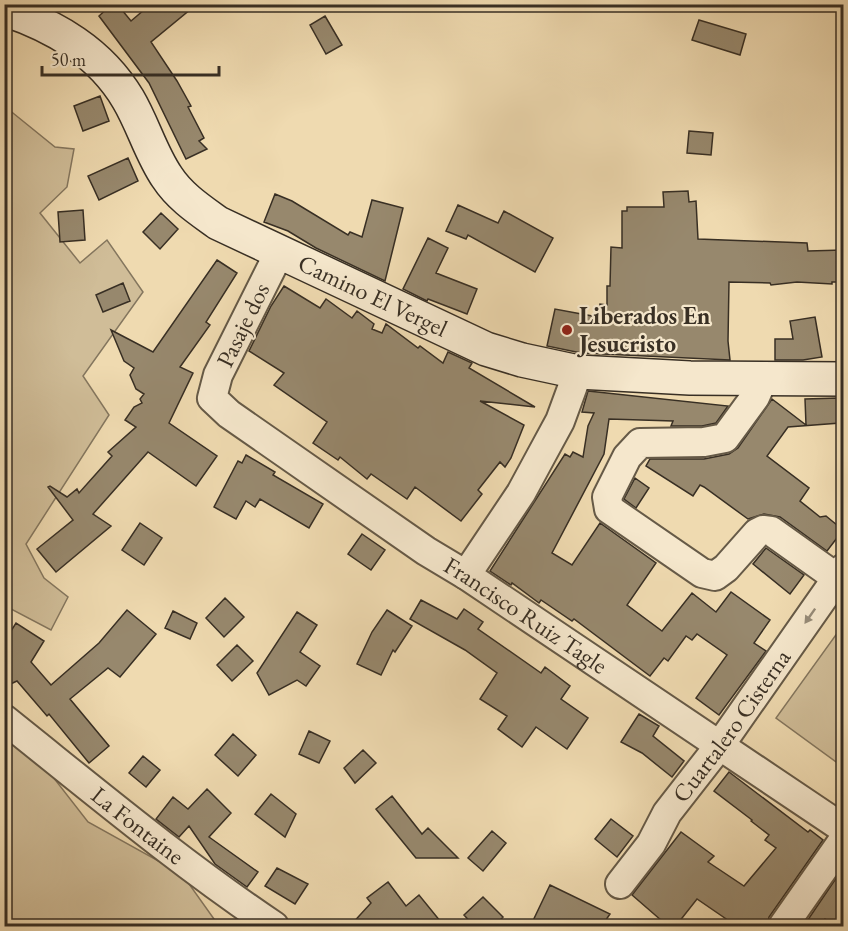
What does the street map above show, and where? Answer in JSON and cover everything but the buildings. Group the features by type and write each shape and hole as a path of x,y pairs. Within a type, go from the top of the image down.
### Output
{"street":[{"name":"Camino El Vergel","path":"4,9 57,30 83,47 111,76 128,100 166,177 181,194 218,223 486,349 522,360 578,372 690,378 843,379"},
{"name":"Pasaje dos","path":"212,398 218,375 279,253"},
{"path":"466,575 521,494 560,421 578,372"},
{"path":"763,379 755,397 725,438 704,442 640,443 627,457 607,497 609,509 702,573 715,576 726,568 757,533 763,530 771,531 840,573"},
{"name":"Francisco Ruiz Tagle","path":"212,398 239,421 426,551 466,575 843,829"},
{"name":"Cuartalero Cisterna","path":"620,884 651,844 667,813 720,745 840,573"},
{"name":"La Fontaine","path":"4,719 120,813 274,927"},
{"path":"783,927 843,839"}],"shaded area":[{"path":"8,109 55,147 74,149 67,187 40,213 80,263 107,240 143,292 83,376 109,415 26,544 44,578 68,597 51,630 11,609 5,596 4,113"},
{"path":"843,625 843,767 776,718"},
{"path":"4,714 88,822 182,874 219,926 5,926"}],"place":[{"name":"Liberados En Jesucristo","path":"567,330"}]}
